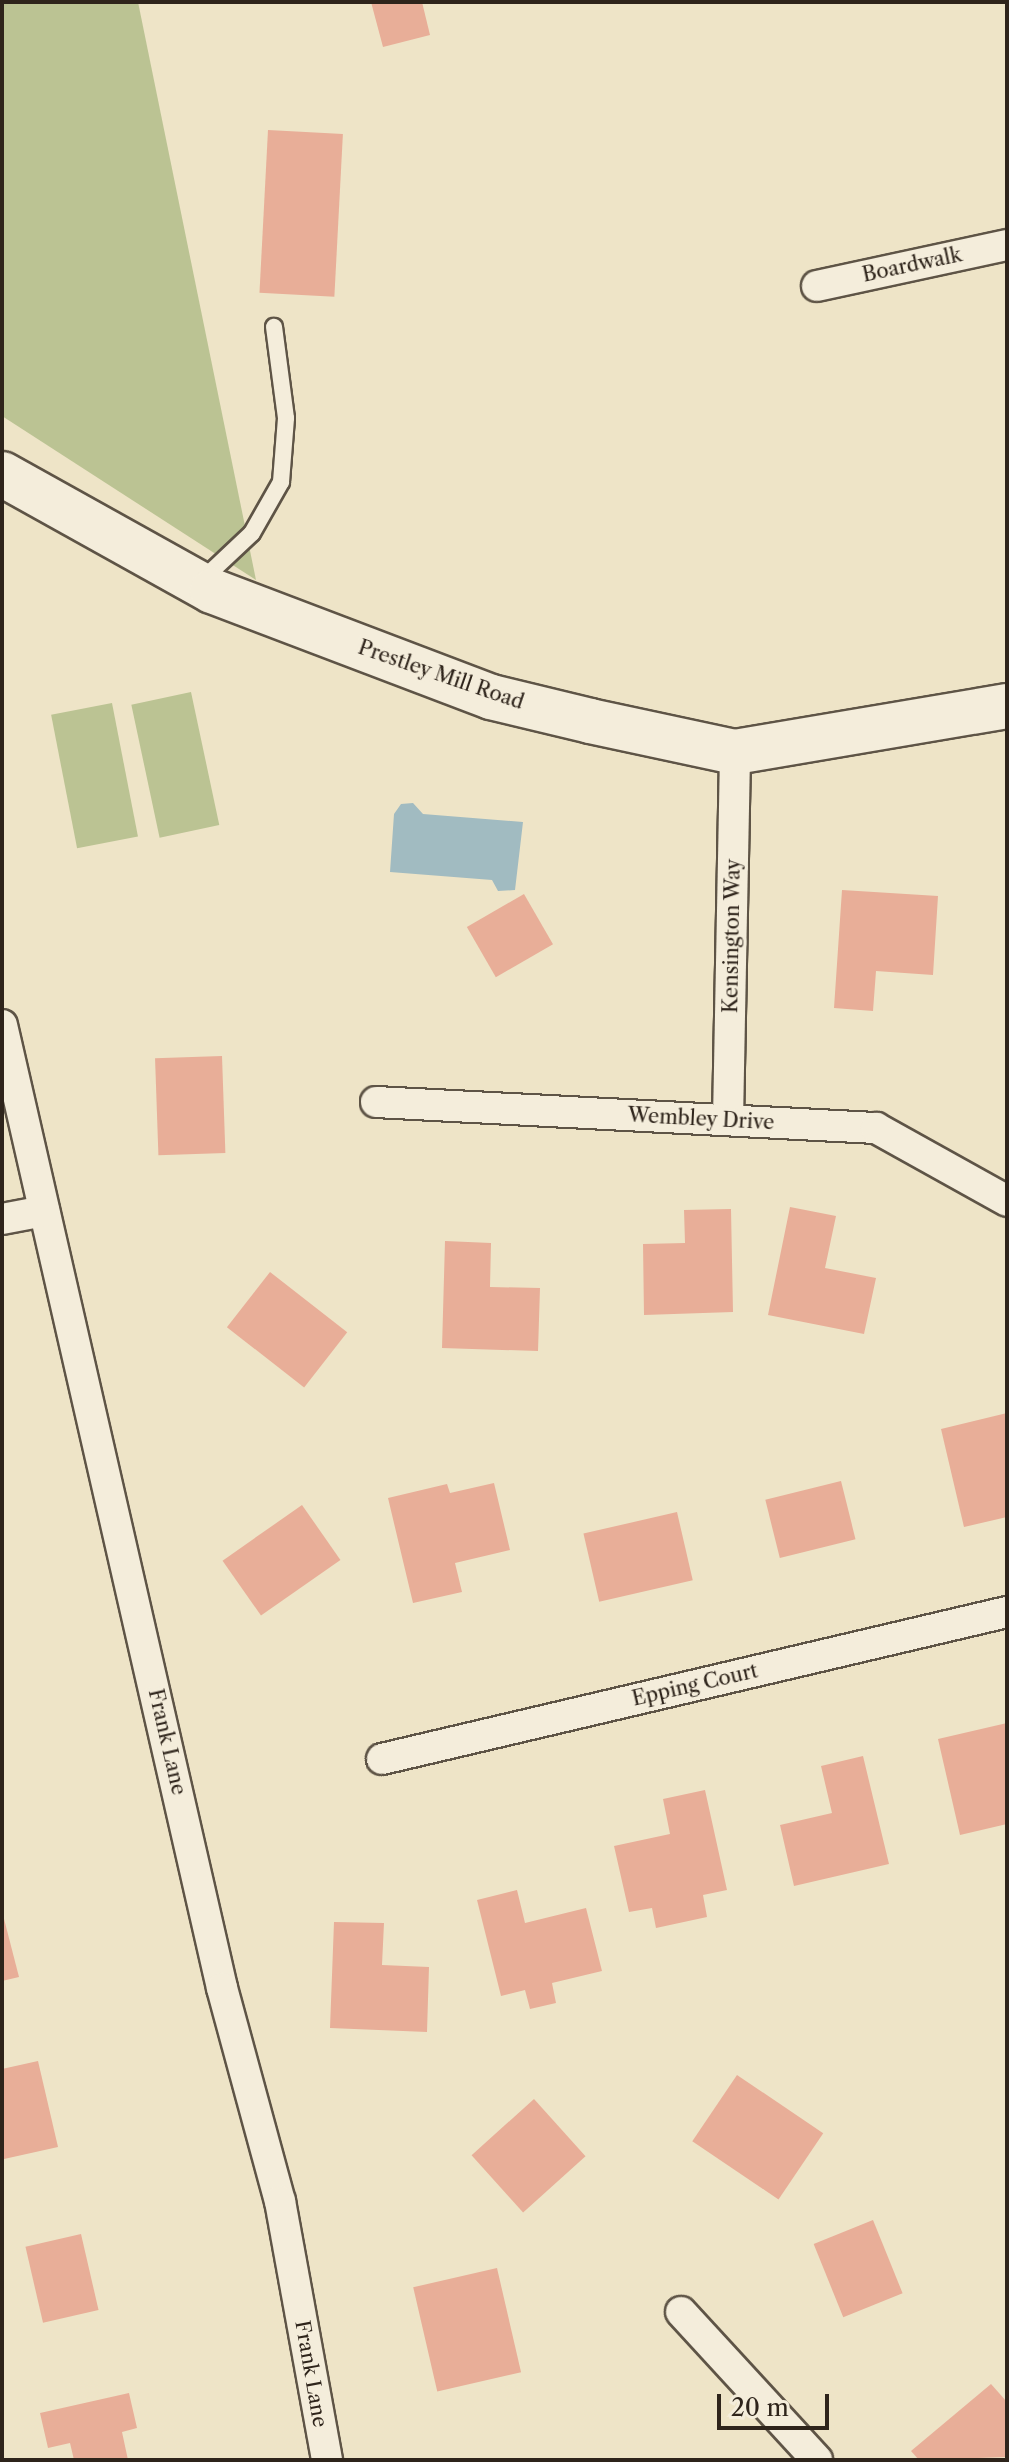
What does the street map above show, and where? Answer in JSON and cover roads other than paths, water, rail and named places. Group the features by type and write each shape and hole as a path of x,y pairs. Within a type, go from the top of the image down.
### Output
{"street":[{"name":"Boardwalk","path":"817,286 1007,245"},
{"name":"Prestley Mill Road","path":"2,474 199,583 491,697 735,752 1007,706"},
{"name":"Kensington Way","path":"728,1120 735,752"},
{"name":"Frank Lane","path":"2,1025 222,1988 280,2201 327,2460"},
{"name":"Wembley Drive","path":"376,1102 876,1128 1007,1201"},
{"path":"2,1219 44,1211"},
{"name":"Epping Court","path":"382,1759 1007,1612"},
{"path":"681,2312 817,2460"}],"lane":[{"path":"199,583 252,533 281,482 286,418 274,327"}],"water":[{"path":"413,803 423,814 523,822 515,890 498,891 492,880 390,872 394,814 401,804"}]}
